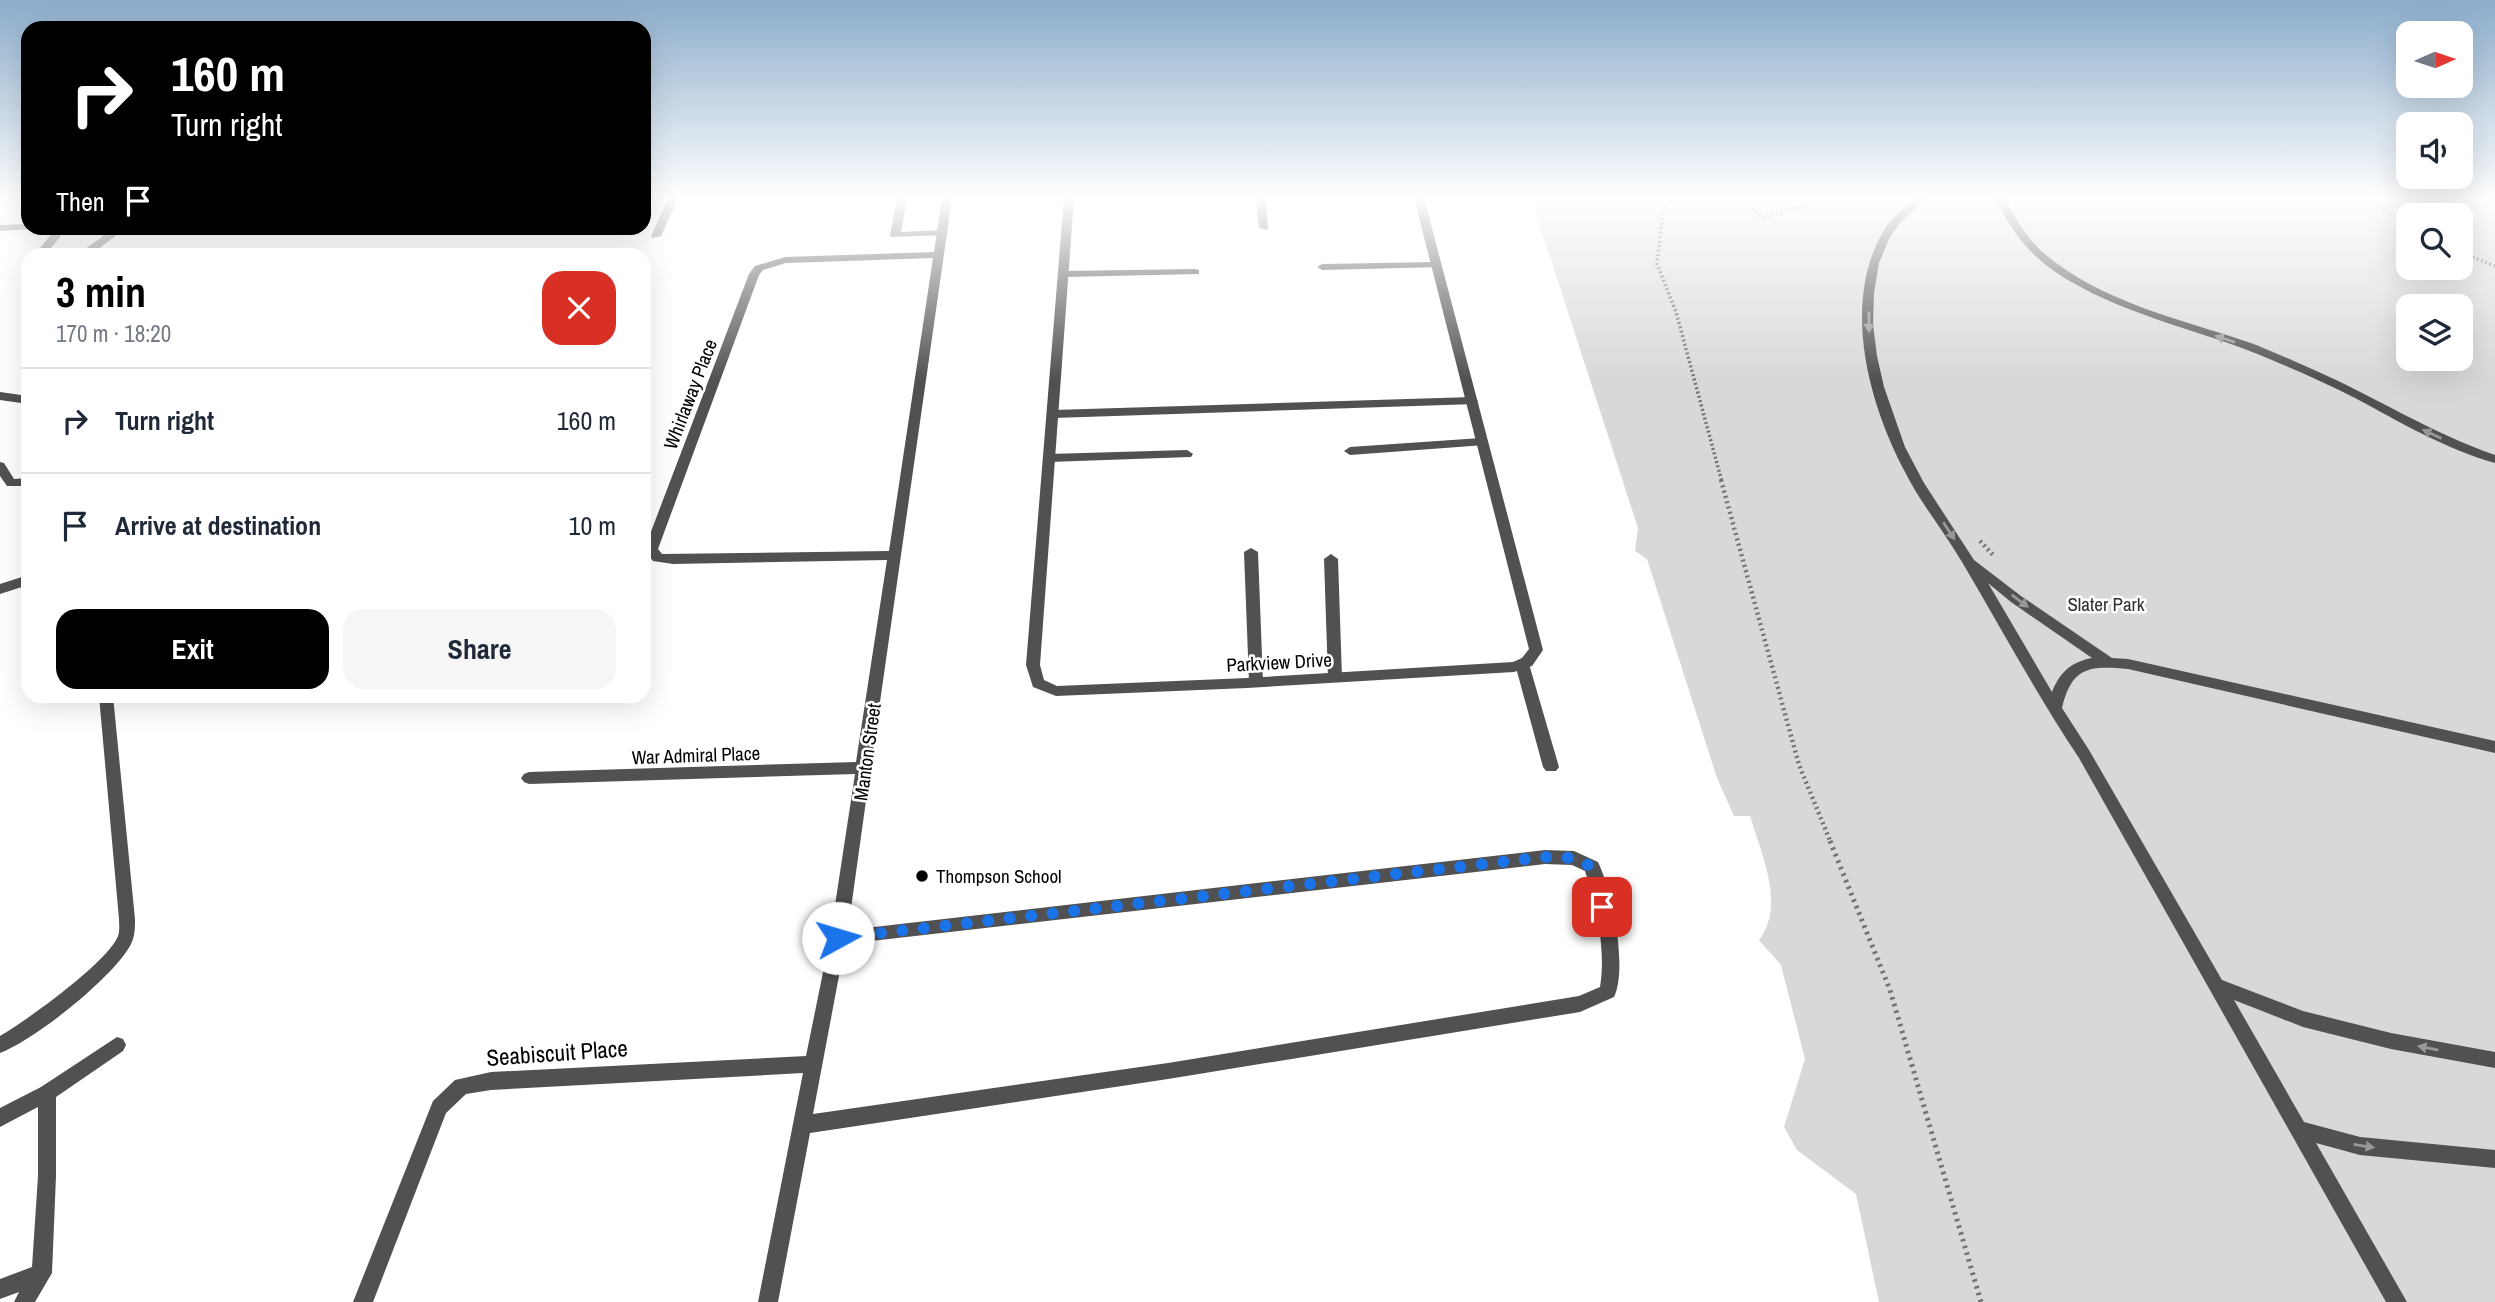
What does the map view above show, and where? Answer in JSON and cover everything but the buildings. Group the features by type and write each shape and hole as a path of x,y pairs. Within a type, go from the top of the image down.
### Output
{"street":[{"name":"Whirlaway Place","path":"823,259 785,260 760,268 754,274 651,550 658,558 673,559 893,555"},
{"name":"Manton Street","path":"768,1302 838,938 865,768 936,259"},
{"name":"Parkview Drive","path":"1064,259 1034,665 1038,683 1056,691 1335,678 1514,667 1522,664"},
{"path":"1434,259 1536,650 1527,662 1522,664 1551,767"},
{"path":"1876,259 1871,279 1869,343 1878,394 1892,433 1912,474 1967,558 2054,709 2084,754 2397,1302"},
{"path":"2047,259 2080,282 2108,297 2248,346 2315,374 2433,435 2495,459"},
{"path":"1322,267 1436,265"},
{"path":"1063,274 1195,272"},
{"path":"0,396 21,399"},
{"path":"1054,414 1472,401"},
{"path":"1350,451 1481,442"},
{"path":"1049,458 1187,453"},
{"path":"0,467 11,482 21,482"},
{"path":"1251,552 1256,682"},
{"path":"1967,558 2016,599 2108,662"},
{"path":"1331,559 1335,678"},
{"path":"0,589 21,582"},
{"path":"2054,709 2057,690 2068,672 2090,664 2108,662 2153,668 2495,747"},
{"path":"0,1045 22,1033 95,973 126,939 107,703"},
{"name":"War Admiral Place","path":"529,778 865,768"},
{"path":"801,1125 1168,1071 1580,1004 1608,992 1612,975 1598,884 1592,867 1574,858 1545,857 838,938"},
{"path":"2216,985 2303,1019 2391,1041 2495,1060"},
{"path":"0,1118 47,1093 117,1045"},
{"name":"Seabiscuit Place","path":"363,1302 439,1107 461,1086 491,1080 812,1064"},
{"path":"24,1302 42,1273 47,1176 47,1093"},
{"path":"2298,1129 2360,1146 2495,1159"},
{"path":"0,1289 42,1273"}],"path":[{"path":"1658,259 1657,264 1676,312 1700,409 1799,765 1890,990 1981,1302"},
{"path":"2478,259 2495,266"},
{"path":"1979,540 1997,559"}],"green space":[{"name":"Slater Park","path":"1551,259 2396,259 2396,280 2473,280 2473,259 2495,259 2495,1302 1879,1302 1856,1194 1797,1150 1784,1127 1805,1059 1781,965 1759,940 1771,911 1765,862 1750,816 1734,816 1717,778 1647,559 1635,551 1638,528"}],"place":[{"name":"Thompson School","path":"922,876"}],"route":[{"path":"838,938 1545,857 1574,858 1592,867 1602,907"}]}
